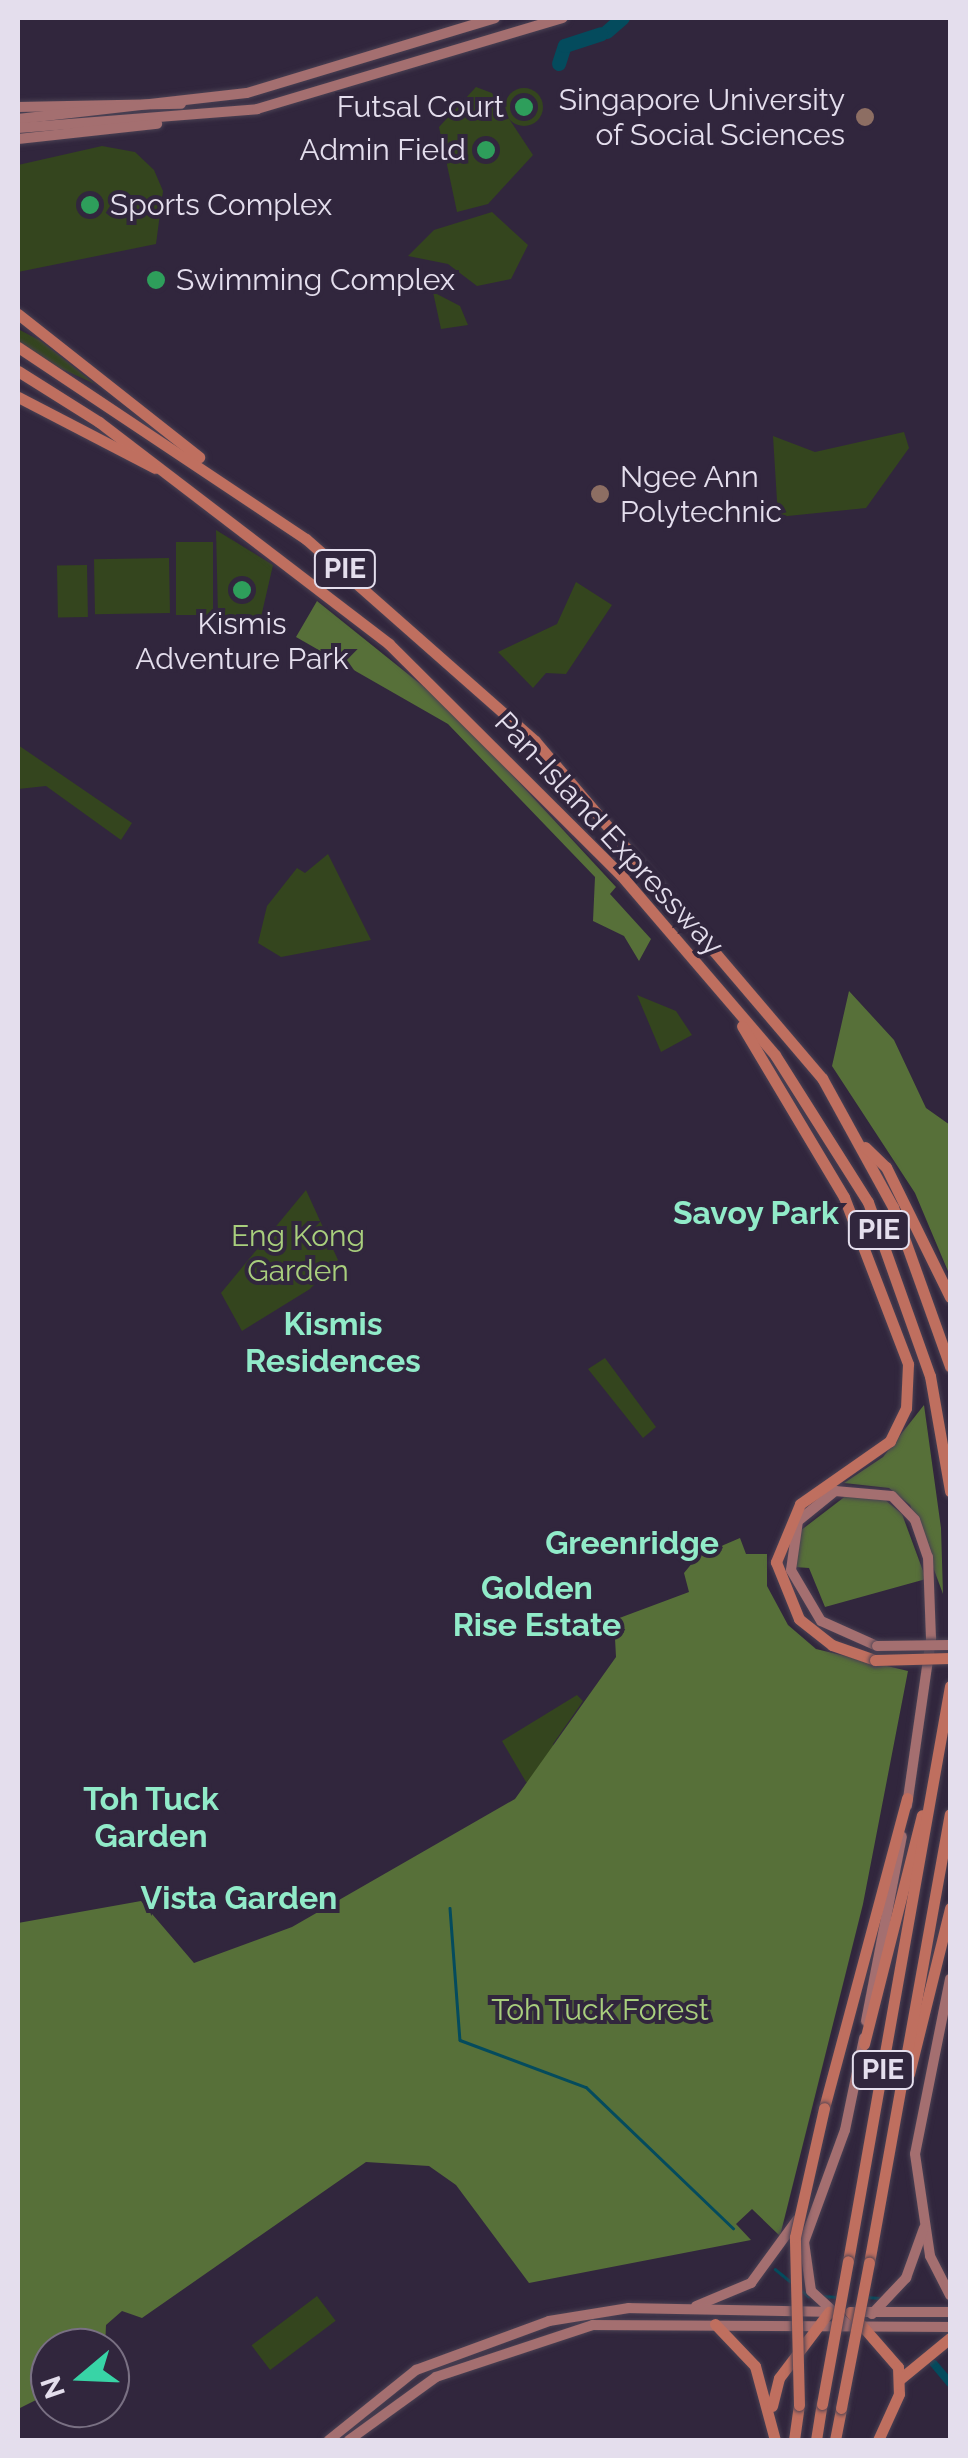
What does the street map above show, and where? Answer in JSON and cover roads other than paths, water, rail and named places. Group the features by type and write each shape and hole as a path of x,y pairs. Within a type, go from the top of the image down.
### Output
{"highway":[{"path":"18,314 212,474"},
{"name":"Pan-Island Expressway","path":"18,346 212,474 381,596 535,741 789,1034 866,1147 950,1366"},
{"name":"Pan-Island Expressway","path":"18,372 159,468 450,700 774,1055 868,1202 930,1376 950,1491"},
{"path":"18,398 159,468"},
{"path":"731,1005 844,1196 908,1364 906,1408 890,1441 800,1504 776,1562 799,1619 832,1645 875,1660 950,1658"},
{"path":"866,1147 886,1167 950,1297"},
{"name":"PIE","path":"816,2440 950,1686"},
{"path":"864,2044 934,1774"},
{"path":"794,2440 799,2405 795,2237 824,2108 907,1798"},
{"name":"PIE","path":"835,2440 950,1814"},
{"path":"900,2096 950,1908"},
{"path":"771,2416 779,2378 829,2312"},
{"path":"848,2318 865,2324 888,2346 900,2378"},
{"path":"715,2324 749,2355 771,2416 775,2440"},
{"path":"878,2440 900,2378 950,2338"}],"main road":[{"path":"18,123 182,104 494,18"},
{"path":"18,123 192,116 257,108 563,18"},
{"path":"829,2312 804,2267 822,2182 864,2044 907,1798 931,1639 928,1557 915,1520 892,1496 834,1491 798,1521 791,1570 821,1621 877,1646 950,1645"},
{"path":"950,1979 915,2146 934,2268 950,2294"},
{"path":"689,2309 750,2283 822,2182"},
{"path":"865,2324 906,2278 925,2222"},
{"path":"328,2440 416,2370 497,2336 600,2311 829,2312 848,2318"},
{"path":"349,2440 401,2396 504,2348 593,2325 819,2326 874,2312 950,2312"},
{"path":"865,2324 950,2327"}],"waterway":[{"path":"607,32 623,18"},
{"path":"559,64 565,46 601,34"},
{"path":"450,1908 460,2040 586,2087 733,2228"},
{"path":"775,2269 790,2281"},
{"path":"800,2289 808,2296"},
{"path":"821,2296 838,2297"},
{"path":"866,2297 882,2298"},
{"path":"934,2364 950,2383"}],"place":[{"name":"Futsal Court","path":"524,107"},
{"name":"Singapore University of Social Sciences","path":"865,117"},
{"name":"Admin Field","path":"486,150"},
{"name":"Sports Complex","path":"90,205"},
{"name":"Swimming Complex","path":"156,280"},
{"name":"Ngee Ann Polytechnic","path":"600,494"},
{"name":"Kismis Adventure Park","path":"242,590"}],"district":[{"name":"Savoy Park","path":"756,1213"},
{"name":"Kismis Residences","path":"333,1344"},
{"name":"Greenridge","path":"632,1543"},
{"name":"Golden Rise Estate","path":"537,1608"},
{"name":"Toh Tuck Garden","path":"151,1818"},
{"name":"Vista Garden","path":"239,1898"}],"park label":[{"name":"Eng Kong Garden","path":"298,1253"},
{"name":"Toh Tuck Forest","path":"600,2010"}]}
